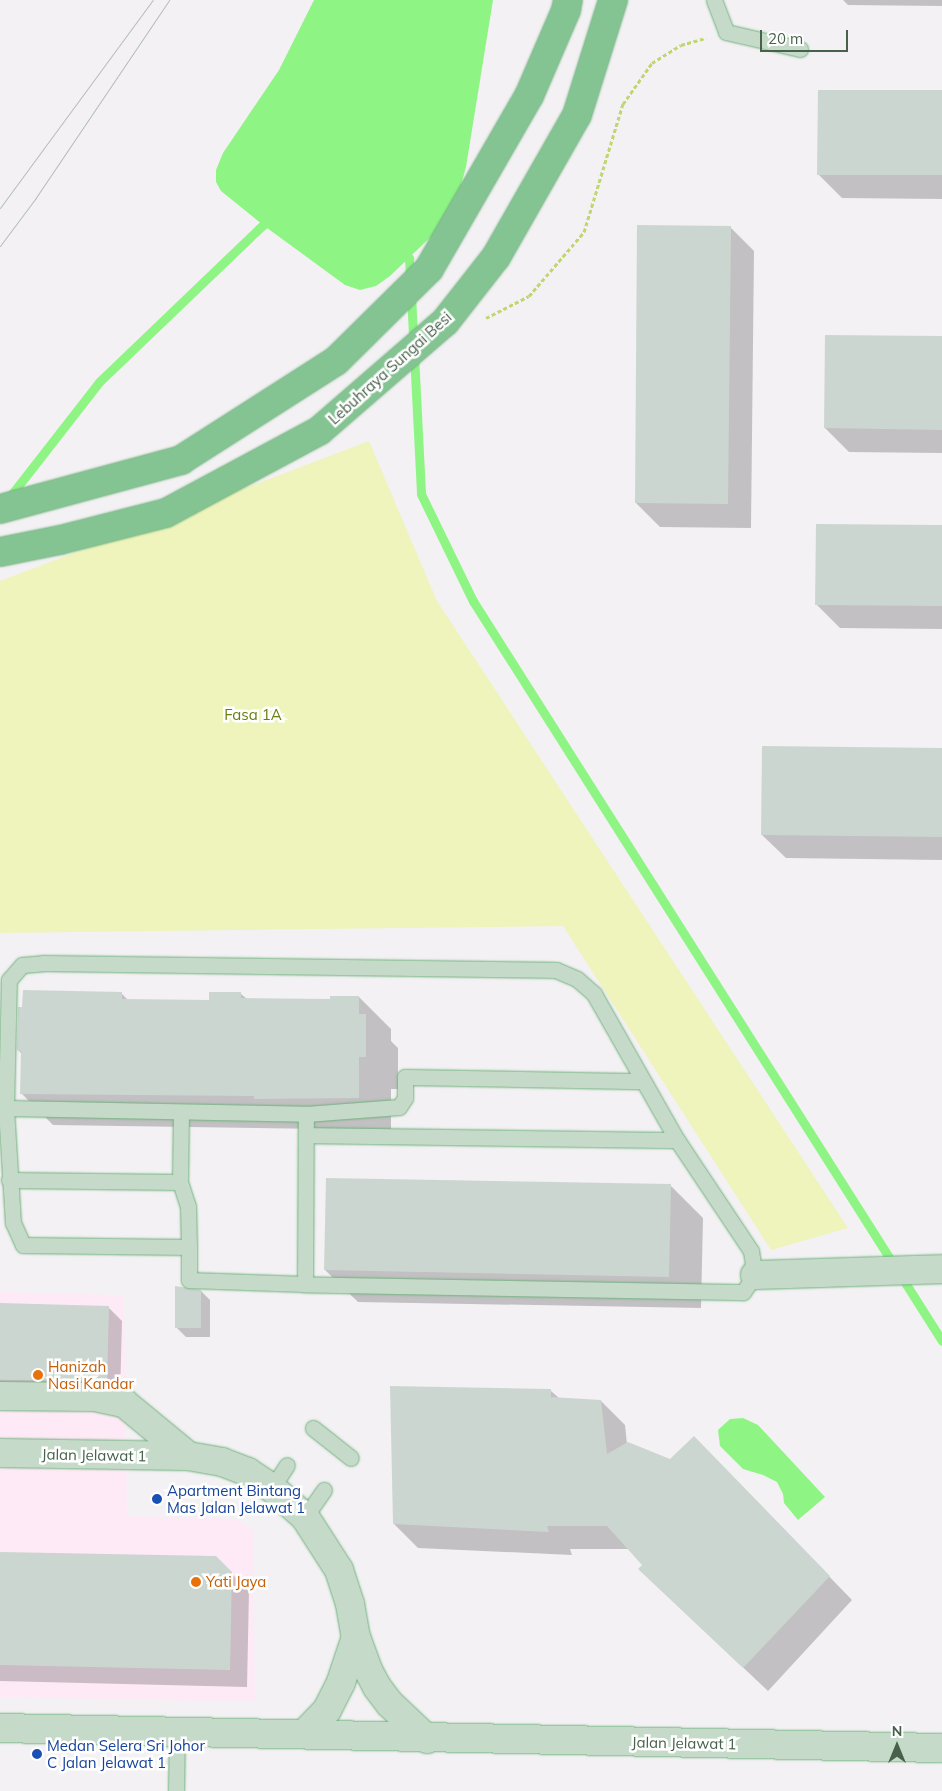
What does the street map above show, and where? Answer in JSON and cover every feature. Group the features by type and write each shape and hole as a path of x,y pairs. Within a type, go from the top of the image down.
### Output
{"highway":[{"path":"0,509 181,460 336,361 429,269 529,96 566,10 568,0"},
{"name":"Lebuhraya Sungai Besi","path":"0,552 60,540 166,513 319,431 445,322 496,257 577,115 613,0"}],"street":[{"path":"755,1275 942,1269"},
{"name":"Jalan Jelawat 1","path":"0,1396 94,1397 124,1402 188,1456"},
{"name":"Jalan Jelawat 1","path":"0,1453 188,1456 222,1462 248,1472 272,1488 305,1517 339,1570 350,1604 356,1637 368,1670 377,1687 390,1704 426,1739"},
{"name":"Jalan Jelawat 1","path":"304,1734 327,1710 341,1682 356,1637"},
{"name":"Jalan Jelawat 1","path":"0,1728 304,1734 426,1739 942,1748"}],"lane":[{"path":"714,0 726,32 800,49"},
{"path":"181,1112 180,1182 188,1206 189,1247 189,1280 743,1292 755,1275 751,1251 677,1140 594,994 577,979 556,970 43,963 22,965 9,980 6,1108 13,1223 23,1245 189,1247"},
{"path":"6,1108 306,1114 399,1107 404,1098 404,1077 644,1081"},
{"path":"305,1284 306,1114"},
{"path":"306,1135 677,1140"},
{"path":"9,1180 180,1182"},
{"path":"314,1428 351,1458"},
{"path":"272,1488 288,1465"},
{"path":"305,1517 324,1490"},
{"path":"176,1791 177,1732"}],"path":[{"path":"478,322 529,296 584,232 623,104 652,63 681,45 726,32"}],"shaded area":[{"path":"314,0 493,0 466,167 456,203 439,229 390,276 376,286 360,290 345,285 263,225 221,191 216,182 216,170 223,153 279,70"},
{"path":"0,1292 124,1295 127,1516 234,1519 253,1530 255,1702 0,1697"},
{"path":"743,1418 758,1425 825,1497 798,1520 784,1503 783,1494 777,1482 763,1475 743,1469 720,1446 718,1430 730,1419"}],"green space":[{"name":"Fasa 1A","path":"369,441 437,601 848,1228 771,1250 563,926 0,933 0,581"}],"building":[{"path":"818,90 942,90 942,175 817,175"},
{"path":"637,225 731,226 728,504 635,503"},
{"path":"825,335 942,336 942,430 824,428"},
{"path":"816,524 942,525 942,606 815,605"},
{"path":"762,746 942,748 942,837 761,835"},
{"path":"23,990 122,992 122,999 209,1000 209,992 241,992 241,998 330,999 330,996 359,996 359,1014 366,1014 366,1057 359,1057 359,1098 254,1099 254,1096 20,1094 21,1051 17,1050 18,1007 22,1007"},
{"path":"326,1178 671,1184 669,1277 324,1270"},
{"path":"175,1286 201,1290 201,1328 175,1328"},
{"path":"0,1303 109,1306 107,1384 95,1381 0,1380"},
{"path":"390,1386 551,1389 551,1397 601,1400 607,1454 628,1442 670,1459 694,1436 830,1576 743,1668 638,1569 642,1565 607,1526 547,1526 549,1532 393,1524"},
{"path":"0,1552 216,1556 232,1572 230,1670 0,1665"}],"waterway":[{"path":"8,499 99,382 263,225 270,216"},
{"path":"401,251 409,258 410,279"},
{"path":"411,295 421,494 473,601 942,1341"}],"tram line":[{"path":"0,208 153,0"},
{"path":"0,246 35,199 169,0"}],"place":[{"name":"Hanizah Nasi Kandar","path":"38,1375"},
{"name":"Apartment Bintang Mas Jalan Jelawat 1","path":"157,1499"},
{"name":"Yati Jaya","path":"196,1582"},
{"name":"Medan Selera Sri Johor C Jalan Jelawat 1","path":"37,1754"}]}
